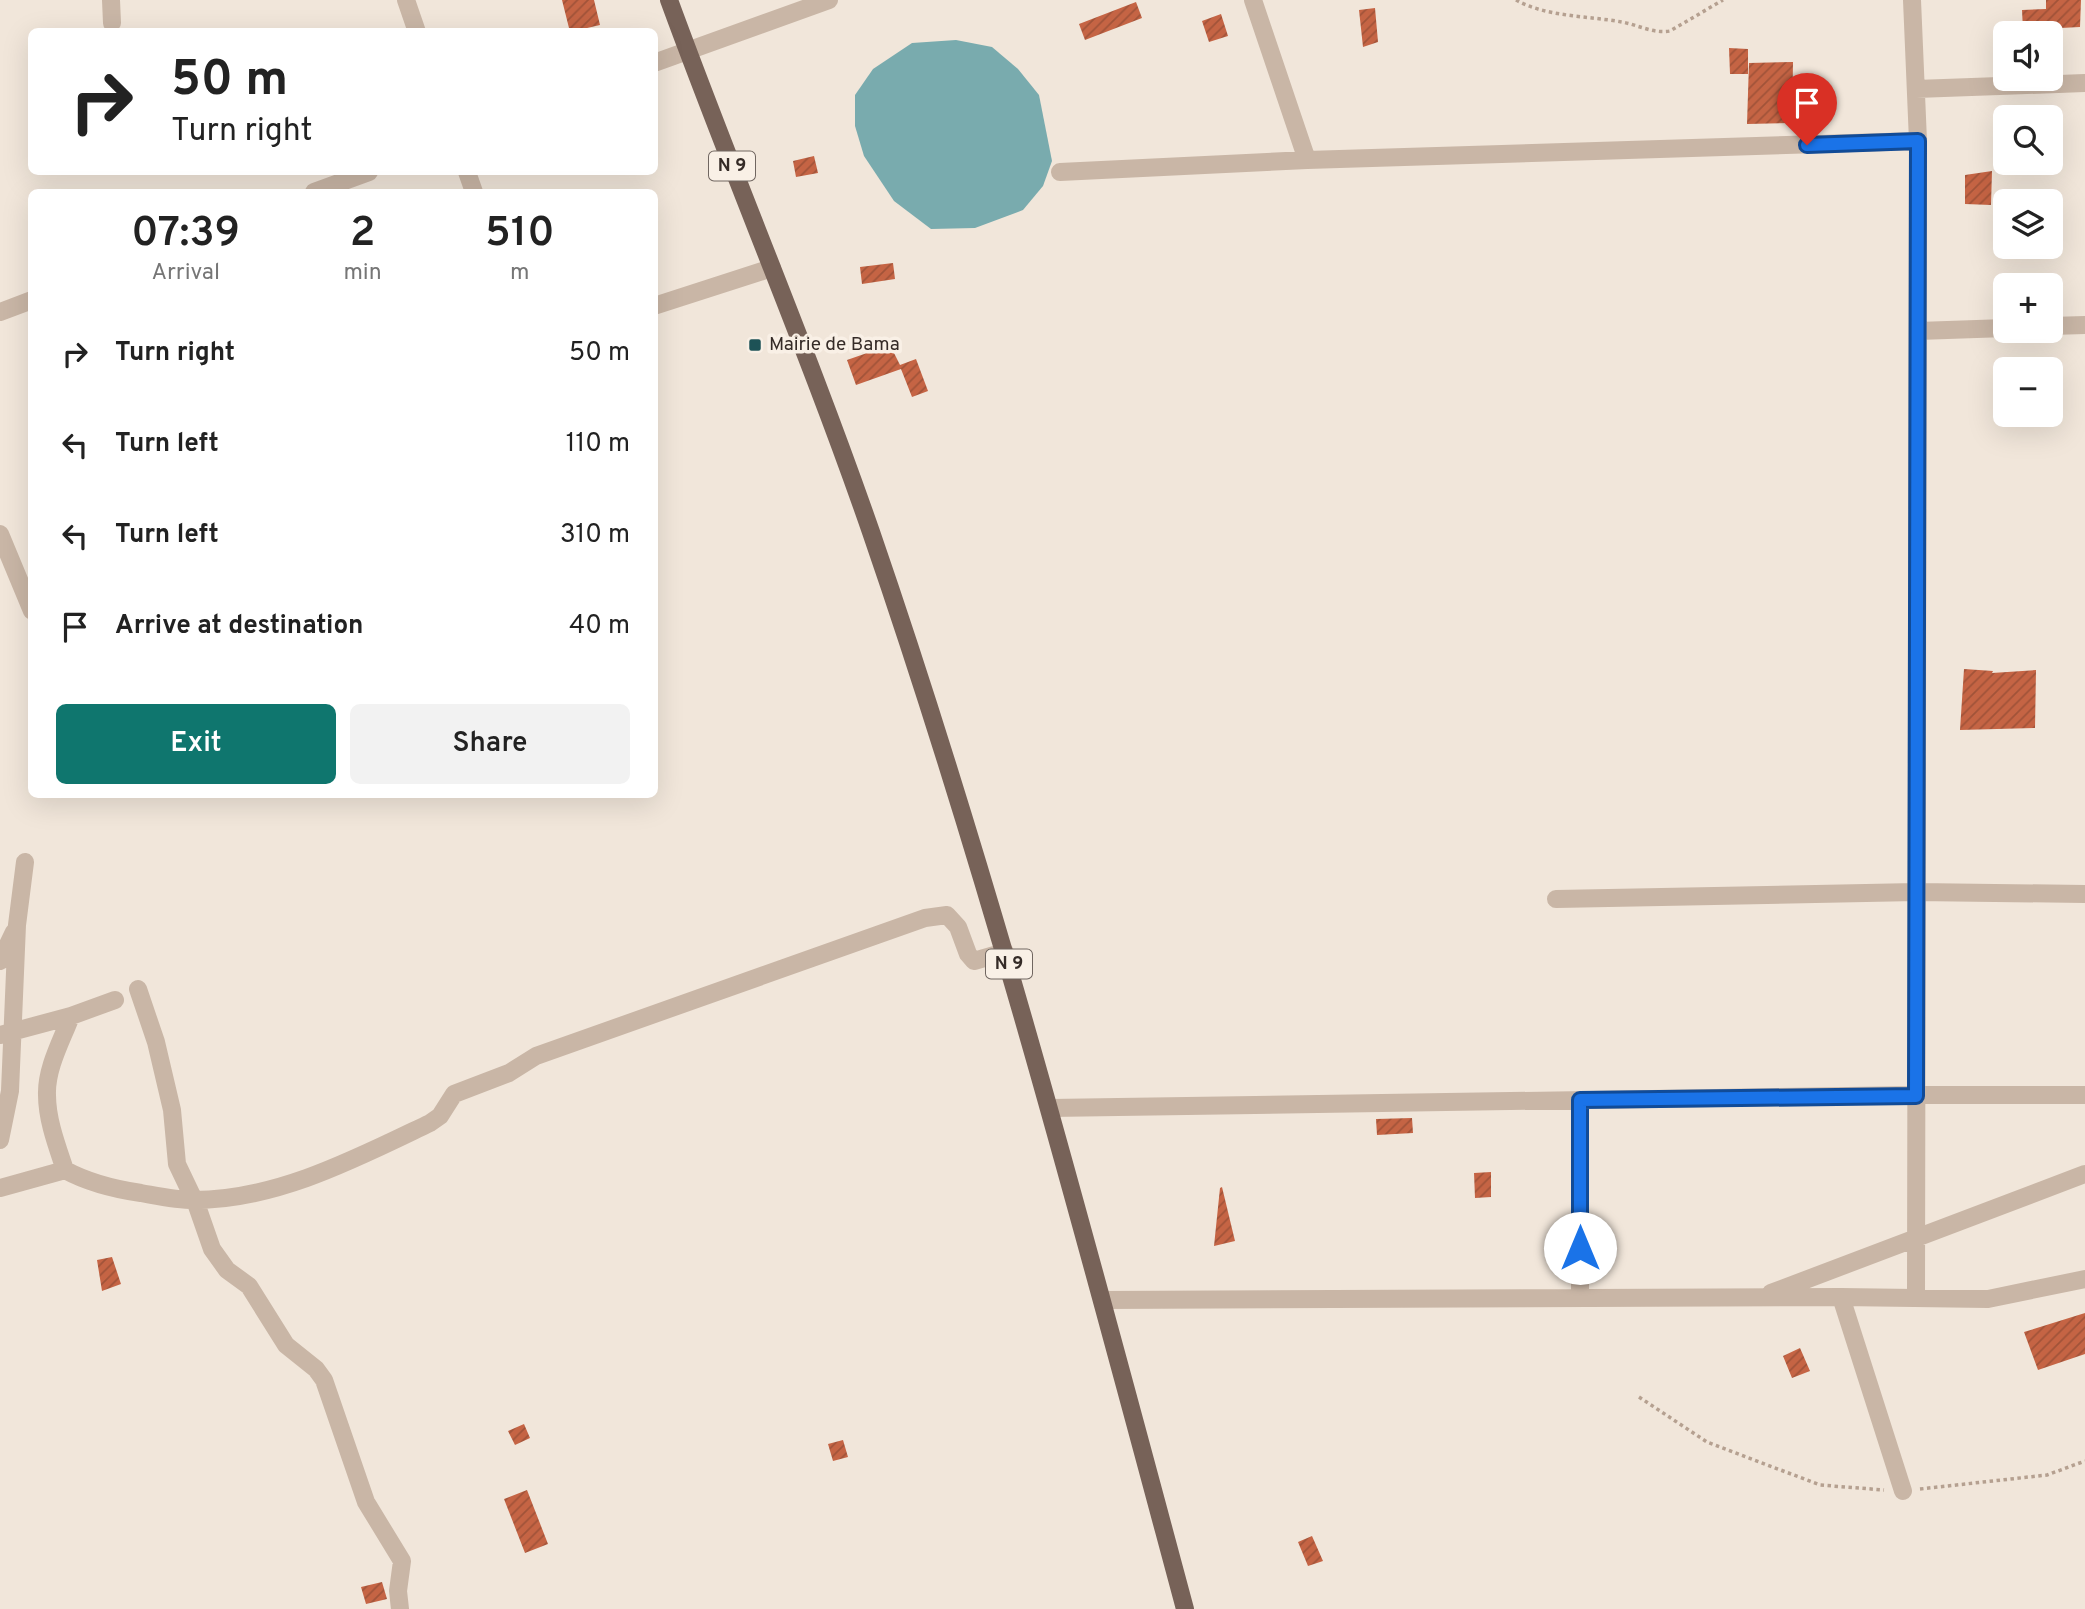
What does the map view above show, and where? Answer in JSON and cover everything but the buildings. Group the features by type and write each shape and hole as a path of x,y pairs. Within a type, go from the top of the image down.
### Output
{"main road":[{"name":"N 9","path":"669,0 829,414 956,788 1050,1108 1185,1609"}],"street":[{"path":"111,0 112,23"},
{"path":"406,0 416,28"},
{"path":"658,62 829,0"},
{"path":"1253,0 1307,160"},
{"path":"1912,0 1918,141 1916,1297"},
{"path":"1916,89 2085,83"},
{"path":"1060,172 1307,160 1918,141"},
{"path":"322,189 361,175"},
{"path":"658,305 772,268"},
{"path":"0,312 28,302"},
{"path":"2063,326 2085,325"},
{"path":"1917,331 1993,328"},
{"path":"0,534 28,601"},
{"path":"0,1140 10,1091 6,1033 25,862"},
{"path":"1556,900 1916,892 2085,894"},
{"path":"0,1188 65,1170 88,1182 120,1190 194,1200 258,1192 303,1179 430,1123 440,1116 454,1094 509,1073 536,1056 925,918 947,915 958,927 968,954 974,961 1005,953"},
{"path":"0,961 17,925"},
{"path":"138,989 156,1042 172,1110 177,1164 212,1249 227,1270 249,1286 286,1345 316,1369 324,1380 366,1502 402,1561 398,1591 400,1609"},
{"path":"6,1033 71,1016 116,1000"},
{"path":"65,1170 52,1132 47,1094 51,1067 71,1016"},
{"path":"1050,1108 2085,1096"},
{"path":"1580,1100 1580,1298"},
{"path":"1761,1297 2085,1174"},
{"path":"1102,1300 1761,1297 1988,1299 2085,1279"},
{"path":"1841,1297 1903,1491"}],"path":[{"path":"1516,0 1526,6 1633,24 1661,33 1670,31 1723,0"},
{"path":"1639,1397 1707,1442 1819,1485 1903,1491 2047,1475 2085,1461"}],"water":[{"path":"956,40 992,47 1018,69 1039,95 1052,161 1043,186 1023,210 975,228 931,229 894,201 864,156 855,126 855,95 873,69 912,43"}],"place":[{"name":"Mairie de Bama","path":"755,345"}],"route":[{"path":"1580,1248 1580,1100 1916,1096 1918,141 1807,145"}]}
